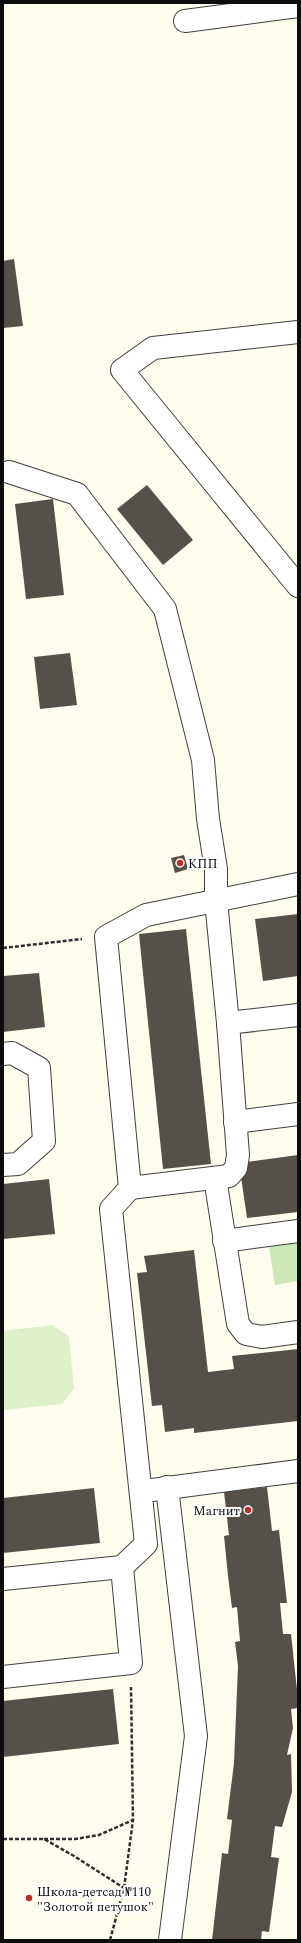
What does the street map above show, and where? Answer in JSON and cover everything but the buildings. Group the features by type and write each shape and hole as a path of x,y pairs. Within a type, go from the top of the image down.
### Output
{"lane":[{"path":"184,21 298,6"},
{"path":"298,332 153,348 122,370 298,586"},
{"path":"3,1579 122,1567 146,1544 111,1209 130,1188 229,1176 236,1168 238,1155 228,1023 216,901 216,869 208,819 203,760 165,609 77,494 9,472"},
{"path":"130,1188 106,937 146,916 298,884"},
{"path":"228,1023 298,1015"},
{"path":"3,1054 12,1053 38,1068 44,1141 18,1164 3,1166"},
{"path":"235,1122 298,1114"},
{"path":"214,1178 238,1324 246,1334 262,1337 298,1332"},
{"path":"224,1241 298,1230"},
{"path":"170,1940 196,1736 159,1489 298,1471"},
{"path":"3,1677 131,1663 122,1567"}],"path":[{"path":"3,948 106,937"},
{"path":"110,1940 124,1888 133,1820 131,1663"},
{"path":"3,1839 75,1839 99,1835 133,1820"},
{"path":"44,1839 124,1888"}],"green space":[{"path":"298,1242 298,1281 275,1285 269,1247"},
{"path":"53,1325 69,1337 74,1389 62,1404 3,1410 3,1331"}],"place":[{"name":"КПП","path":"180,863"},
{"name":"Магнит","path":"248,1510"},
{"name":"Школа-детсад №110 \"Золотой петушок\"","path":"29,1898"}]}
